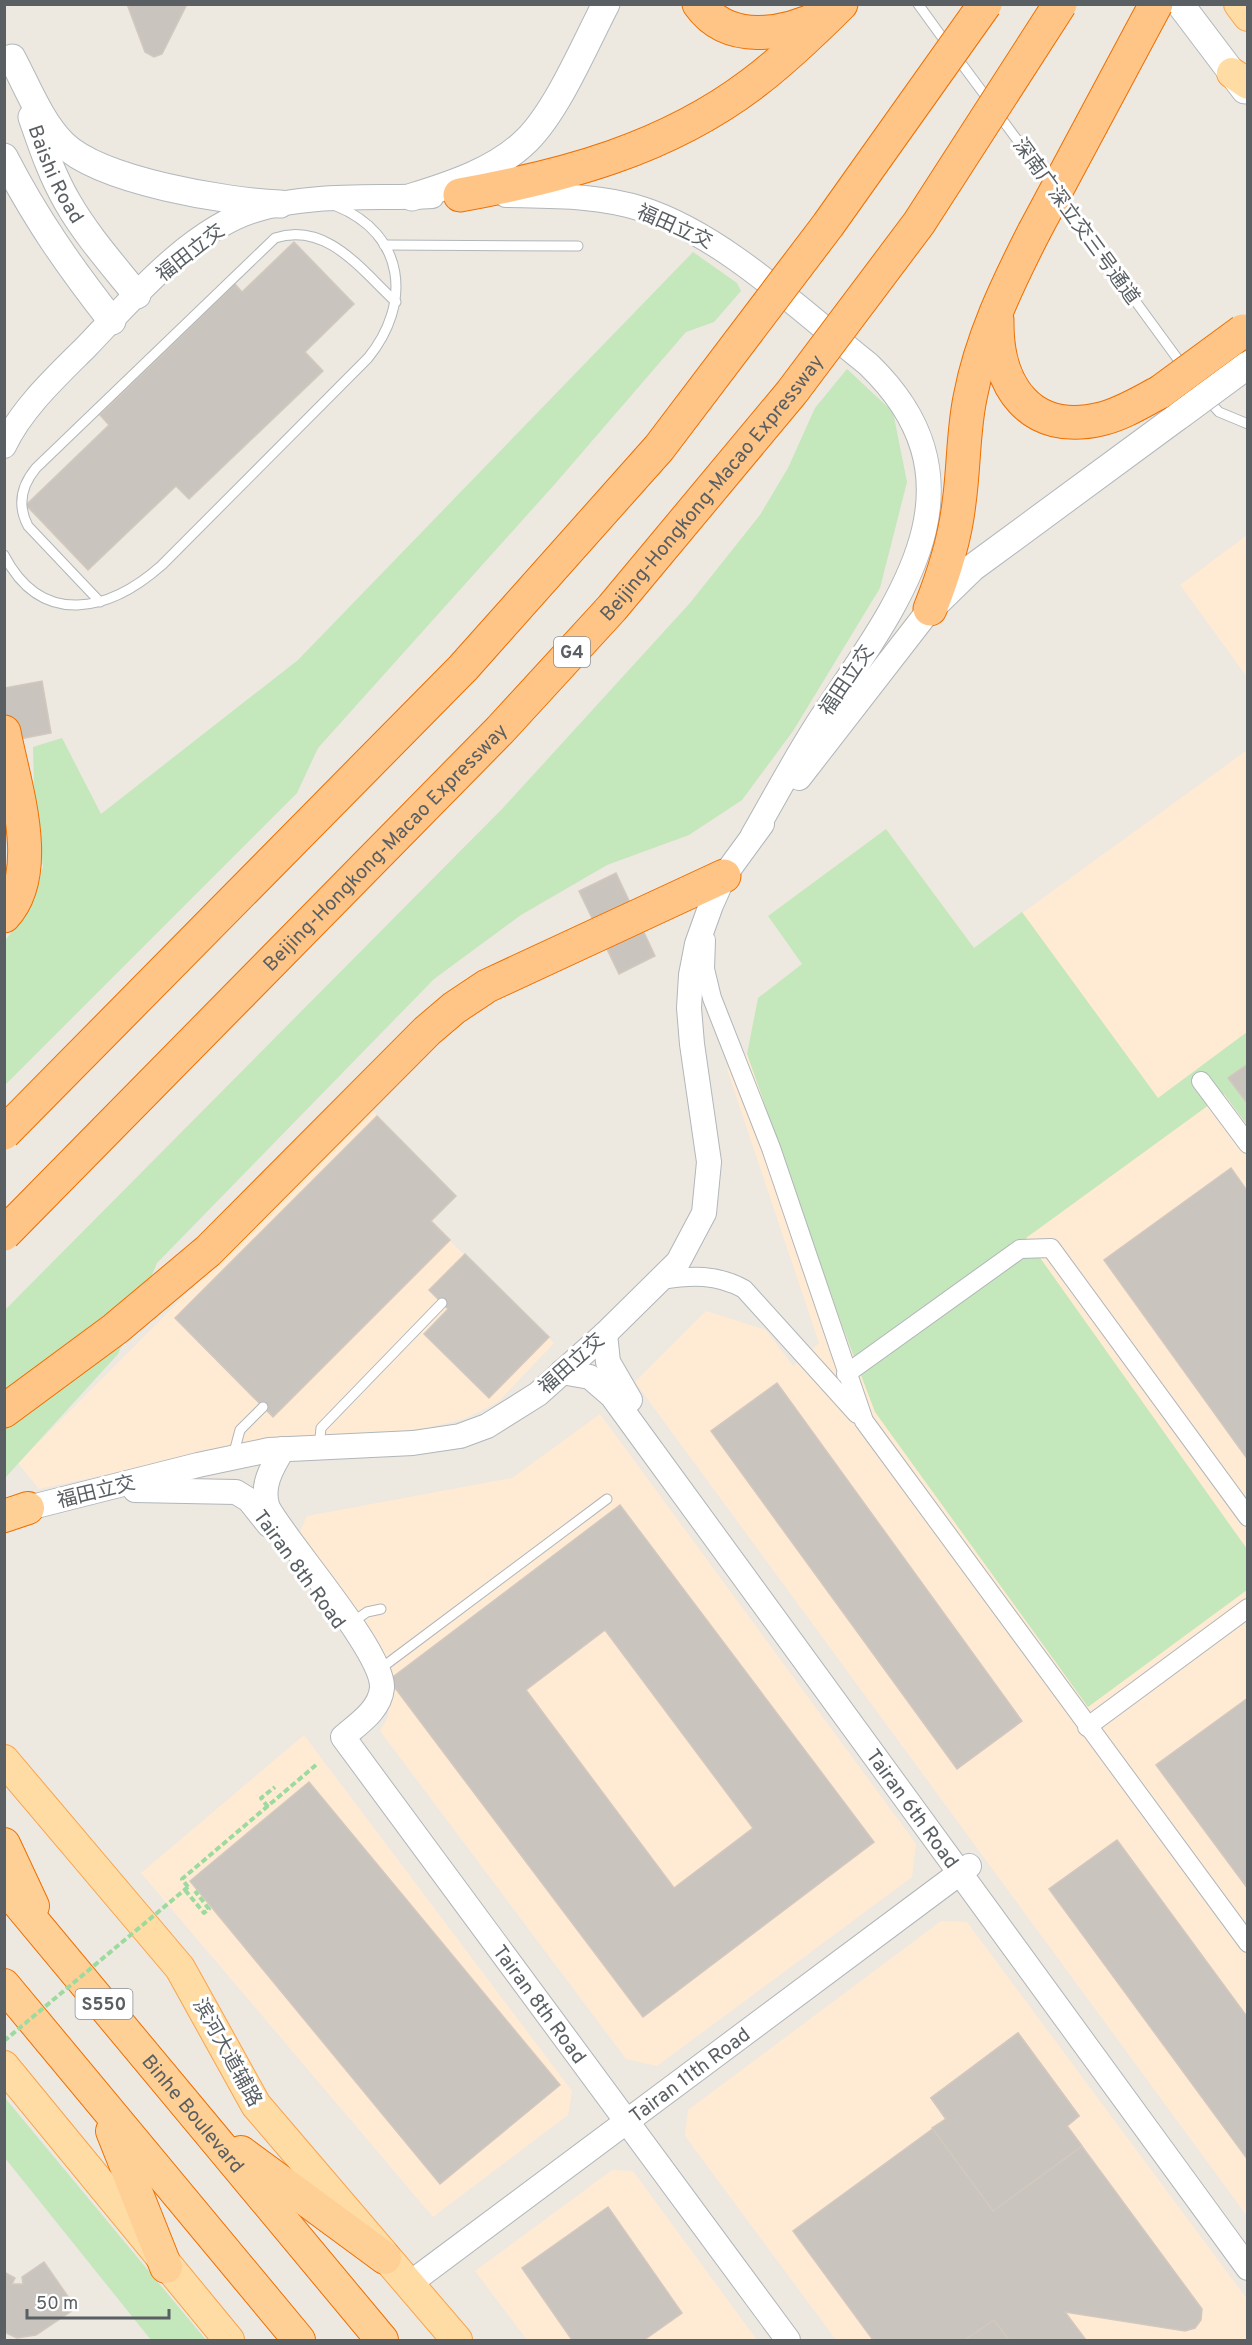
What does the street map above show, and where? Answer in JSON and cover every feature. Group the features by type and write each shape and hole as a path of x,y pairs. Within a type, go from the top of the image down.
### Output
{"highway":[{"path":"699,4 718,22 734,29 767,33 804,25 840,4"},
{"path":"460,195 527,183 593,165 645,146 677,130 752,84 799,46 840,4"},
{"path":"4,1133 463,668 659,448 828,225 985,4"},
{"name":"Beijing-Hongkong-Macao Expressway","path":"4,1234 500,730 619,600 792,392 919,223 1060,4"},
{"path":"930,609 952,542 959,505 969,399 997,307 1034,232 1156,4"},
{"path":"997,307 996,343 1004,371 1015,394 1030,410 1052,422 1076,423 1101,419 1128,409 1170,403 1246,329"},
{"path":"4,732 25,842 26,868 23,888 13,907 4,916"},
{"path":"4,1411 161,1292 244,1216 427,1031 453,1008 487,986 718,891"},
{"path":"4,1844 45,1934"},
{"name":"Binhe Boulevard","path":"4,1886 382,2340"},
{"path":"4,1985 299,2340"},
{"path":"102,2105 166,2267"},
{"path":"202,2123 385,2258"}],"main road":[{"path":"412,197 465,178 513,152 528,139 557,96 606,4"},
{"path":"1180,4 1242,84"},
{"path":"1239,4 1248,16"},
{"path":"8,47 51,130 73,152 88,162 109,171 171,187 258,204 280,204"},
{"name":"Baishi Road","path":"8,47 55,178 86,231 137,295"},
{"name":"Baishi Road","path":"4,157 30,208 64,260 112,321"},
{"path":"930,609 972,568 1170,403 1248,365"},
{"name":"滨河大道辅路","path":"4,1760 180,1968 256,2105 456,2340"},
{"path":"4,2066 166,2267 229,2340"}],"street":[{"name":"福田立交","path":"4,446 34,402 137,295 180,256 214,230 254,210 280,204 321,200 460,195 573,196 615,202 642,209 712,240 880,375 904,406 918,437 927,466 929,496 927,527 917,561 890,615 812,732 718,891 697,944 689,1008 693,1056 707,1140 709,1187 704,1213 693,1237 678,1262 662,1280 538,1394 487,1426 233,1456 12,1511"},
{"name":"福田立交","path":"753,835 930,609"},
{"path":"718,891 706,933 705,969 712,998 771,1148 846,1374 864,1421"},
{"path":"1201,1081 1248,1144"},
{"path":"846,1374 1020,1249 1051,1248 1248,1517"},
{"path":"662,1280 701,1276 731,1282 744,1289 864,1421 1087,1728 1248,1943"},
{"name":"Tairan 6th Road","path":"605,1334 608,1362 619,1385 1248,2268"},
{"name":"Tairan 6th Road","path":"562,1372 590,1377 612,1396 1248,2248"},
{"name":"Tairan 8th Road","path":"283,1449 266,1485 265,1497 268,1508 370,1652 382,1688 378,1702 343,1737 789,2340"},
{"name":"Tairan 8th Road","path":"105,1489 231,1491 245,1496 256,1507 364,1656 377,1668"},
{"path":"1087,1728 1248,1608"},
{"name":"Tairan 11th Road","path":"409,2284 964,1869"}],"lane":[{"name":"深南广深立交三号通道","path":"918,4 1191,377"},
{"path":"4,555 23,584 47,601 63,605 100,602 131,589 162,565 379,344 396,302 395,270 384,244 365,221 321,200"},
{"path":"100,602 28,526 24,518 21,507 24,487 36,468 274,237 296,233 321,238 336,247 396,302"},
{"path":"384,244 578,246"},
{"path":"1198,387 1219,412 1248,424"},
{"path":"319,1447 321,1428 442,1303"},
{"path":"233,1456 240,1430 263,1407"},
{"path":"377,1668 607,1499"},
{"path":"350,1623 367,1612 381,1609"}],"path":[{"path":"4,2041 185,1890 188,1887 182,1879 316,1765"},
{"path":"268,1807 261,1798 275,1786"},
{"path":"185,1890 204,1913 209,1909 195,1891"}],"shaded area":[{"path":"1247,535 1247,677 1180,585"},
{"path":"1247,750 1247,2216 635,1382 706,1311 766,1330 793,1366 819,1343 727,1069 747,1054 758,998 802,964 768,916 886,829 974,948"},
{"path":"371,1109 456,1196 431,1222 554,1343 498,1402 464,1419 426,1428 379,1434 286,1436 39,1489 18,1463"},
{"path":"600,1414 916,1844 912,1877 657,2066 626,2059 380,1731 388,1717 389,1693 297,1538 307,1516 512,1478"},
{"path":"304,1735 572,2091 568,2115 433,2217 141,1873"},
{"path":"941,1921 967,1922 1247,2299 1247,2340 836,2340 685,2136 688,2110"},
{"path":"612,2170 633,2171 757,2340 527,2340 475,2271"}],"green space":[{"path":"693,252 737,283 741,291 714,322 686,332 554,485 318,748 297,793 5,1085 5,941 35,897 43,866 35,817 33,747 62,738 101,814 298,660"},
{"path":"847,369 893,412 907,482 880,588 793,731 742,800 689,835 607,865 521,915 434,979 157,1263 118,1354 5,1478 5,1310 503,808 690,603 760,515 788,468 815,408"},
{"path":"886,829 974,948 1022,912 1158,1098 1247,1032 1247,1125 1224,1094 1026,1238 1247,1549 1247,1590 1088,1707 875,1412 843,1328 747,1054 758,998 802,964 768,916"},
{"path":"5,2098 206,2340 151,2340 5,2158"}],"building":[{"path":"127,4 187,4 162,54 154,57 145,52"},
{"path":"294,242 354,304 305,352 323,371 189,499 176,486 88,570 26,505 109,425 100,415 235,284 242,292"},
{"path":"42,681 51,733 4,742 4,688"},
{"path":"616,873 655,956 619,974 579,891"},
{"path":"1248,1064 1248,1104 1228,1078"},
{"path":"377,1116 456,1196 431,1221 450,1240 273,1417 175,1318"},
{"path":"1231,1168 1248,1192 1248,1460 1104,1260"},
{"path":"465,1254 549,1337 489,1398 424,1334 448,1309 429,1290"},
{"path":"777,1383 1022,1721 957,1769 711,1431"},
{"path":"620,1505 874,1842 643,2017 389,1680","holes":["605,1630 753,1828 674,1888 526,1690"]},
{"path":"1248,1698 1248,1889 1156,1765"},
{"path":"309,1782 560,2085 440,2184 190,1881"},
{"path":"1117,1840 1248,2018 1248,2160 1049,1889"},
{"path":"1018,2033 1079,2116 1067,2126 1202,2309 1201,2320 1195,2328 1185,2331 1065,2312 1086,2340 873,2340 793,2231 946,2119 931,2098"},
{"path":"1018,2033 1079,2116 1067,2126 1082,2146 993,2211 932,2128 946,2119 931,2098"},
{"path":"608,2207 682,2313 644,2340 572,2340 522,2268"},
{"path":"44,2262 76,2308 36,2335 17,2338 4,2332 4,2272 15,2278 12,2284 23,2284 22,2277"},
{"path":"994,2320 1009,2340 965,2340"}]}
